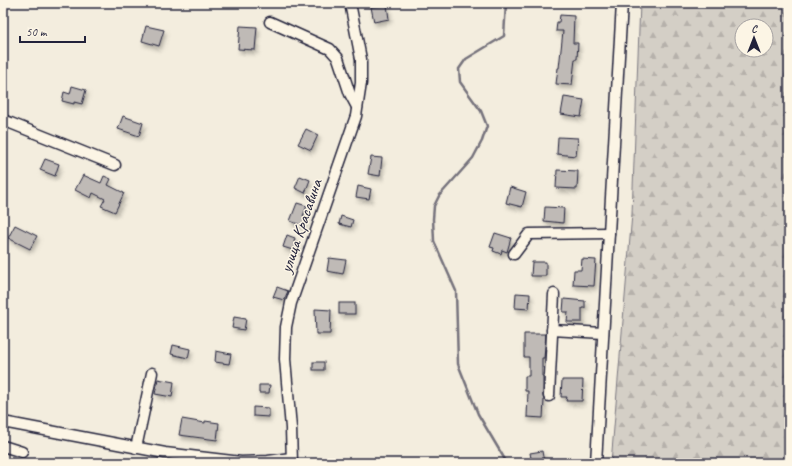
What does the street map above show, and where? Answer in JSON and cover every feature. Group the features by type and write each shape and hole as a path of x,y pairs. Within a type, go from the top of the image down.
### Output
{"street":[{"name":"улица Красавина","path":"291,460 291,428 285,359 286,327 291,303 356,116 362,83 361,59 350,3"},
{"path":"596,463 622,3"},
{"path":"270,22 330,49 338,58 350,94 357,107"},
{"path":"3,120 115,165"},
{"path":"514,254 529,234 609,233"},
{"path":"549,396 554,294"},
{"path":"552,330 603,333"},
{"path":"136,448 152,373"},
{"path":"3,422 136,448 162,458 241,462 291,460"},
{"path":"3,446 22,452"}],"green space":[{"path":"640,3 789,3 789,463 611,463 632,214"}],"building":[{"path":"387,5 389,19 374,22 371,7"},
{"path":"560,15 574,16 573,43 578,43 577,59 575,59 572,85 556,84 563,31 556,31 557,22 559,22"},
{"path":"146,26 164,30 159,46 142,41"},
{"path":"240,26 257,27 255,50 238,49"},
{"path":"72,86 86,90 82,104 62,101 64,92 70,94"},
{"path":"564,97 584,100 581,117 561,114"},
{"path":"123,116 143,123 139,136 118,129"},
{"path":"306,129 318,135 311,150 298,144"},
{"path":"558,137 578,138 576,156 557,154"},
{"path":"371,157 382,158 380,176 368,174"},
{"path":"45,159 59,164 55,176 40,170"},
{"path":"557,170 578,171 577,189 556,188"},
{"path":"83,175 101,183 104,176 111,179 108,185 124,193 115,212 101,206 105,199 93,193 91,198 75,190"},
{"path":"300,176 310,180 305,193 295,188"},
{"path":"358,186 371,189 369,199 356,197"},
{"path":"510,187 526,192 522,207 506,203"},
{"path":"297,203 307,206 303,216 306,217 303,226 290,221"},
{"path":"545,207 564,208 563,223 544,221"},
{"path":"341,216 353,220 351,227 339,224"},
{"path":"15,225 37,236 30,249 8,238"},
{"path":"495,233 511,238 507,252 502,250 501,254 493,251 494,248 490,247"},
{"path":"287,235 295,238 294,242 298,243 296,251 283,247"},
{"path":"329,258 346,260 343,274 327,271"},
{"path":"582,259 596,260 594,286 573,285 574,270 581,270"},
{"path":"532,262 546,262 546,276 531,276"},
{"path":"277,287 288,291 284,300 273,297"},
{"path":"516,293 530,294 529,309 515,308"},
{"path":"564,299 585,301 585,308 582,308 582,322 567,322 568,312 563,312"},
{"path":"339,303 355,303 355,314 339,314"},
{"path":"315,309 331,310 330,334 316,334"},
{"path":"234,317 246,319 244,330 232,328"},
{"path":"524,334 546,334 544,358 542,358 544,400 543,418 527,417 528,391 525,391 525,376 529,376 529,357 524,357"},
{"path":"173,345 190,349 188,358 171,354"},
{"path":"216,351 231,354 229,364 215,362"},
{"path":"313,362 324,362 324,370 313,370"},
{"path":"158,379 174,382 172,397 155,394"},
{"path":"562,380 583,380 582,401 566,401 567,397 561,397"},
{"path":"259,385 270,385 269,393 259,393"},
{"path":"253,407 269,408 269,417 253,416"},
{"path":"182,419 205,423 205,421 219,423 217,440 179,435"},
{"path":"542,451 544,463 532,463 530,453"}],"waterway":[{"path":"506,3 504,36 466,59 459,69 460,82 481,111 487,126 482,141 473,158 439,196 434,206 433,219 434,241 456,291 458,364 478,414 507,463"}]}
